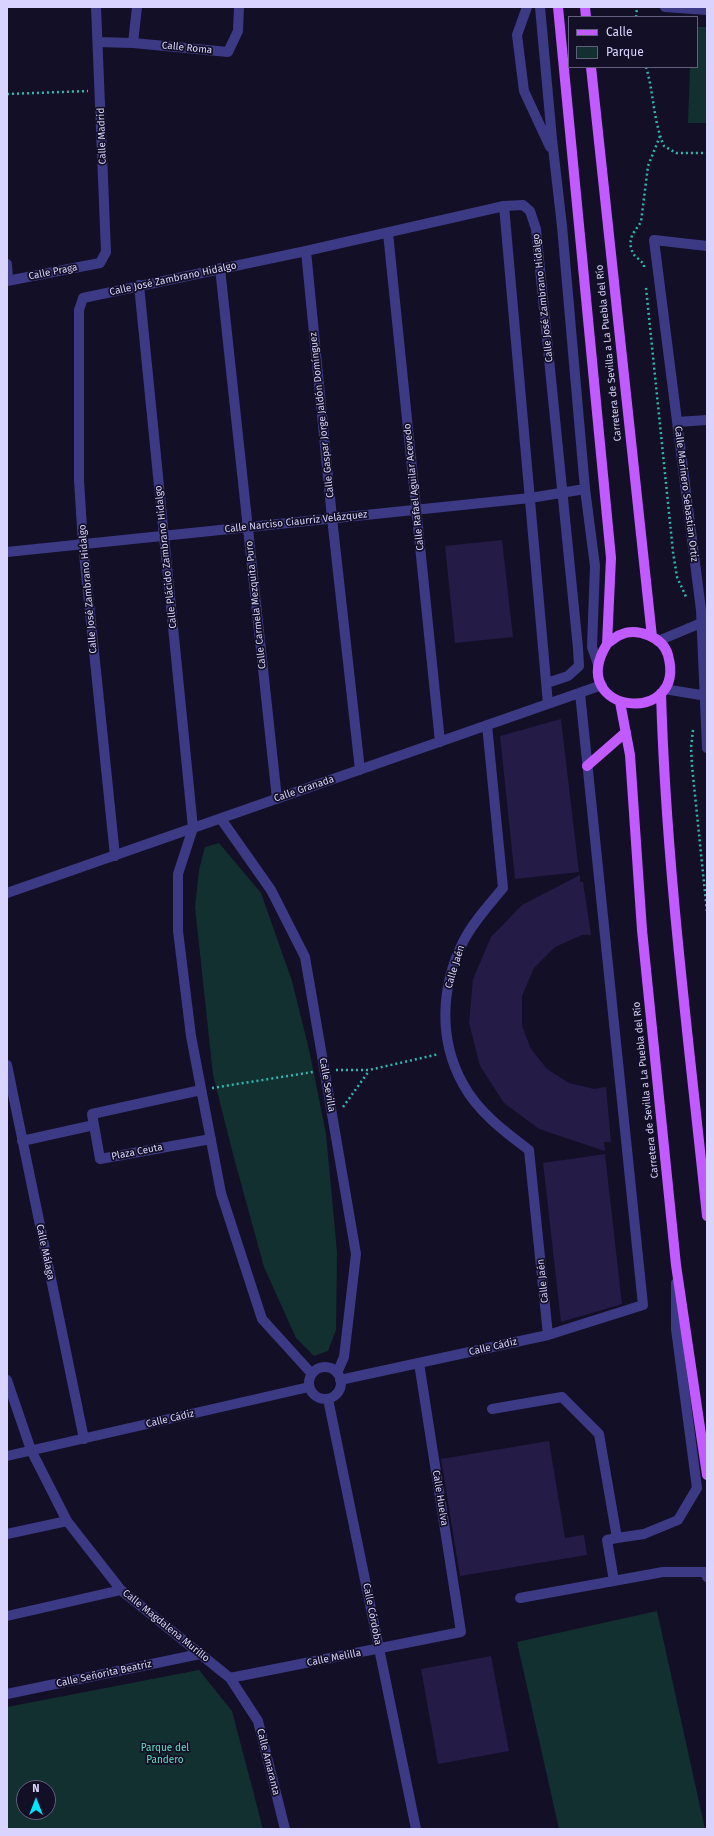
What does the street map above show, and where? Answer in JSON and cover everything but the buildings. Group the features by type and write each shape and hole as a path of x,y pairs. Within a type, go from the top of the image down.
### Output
{"main road":[{"path":"558,7 611,558 607,644 598,664 599,676 602,685 609,695 620,702 632,705 643,704 663,691 668,683 671,672 668,654 655,639 632,632 620,635 607,644"},
{"name":"Carretera de Sevilla a La Puebla del Río","path":"591,68 655,639"},
{"path":"663,691 663,762 707,1216"},
{"name":"Carretera de Sevilla a La Puebla del Río","path":"620,702 630,755 642,930 676,1265 707,1475"},
{"path":"587,766 626,732"}],"street":[{"name":"Calle Madrid","path":"96,7 106,252 100,263"},
{"path":"133,43 136,7"},
{"name":"Calle Roma","path":"98,42 133,43 228,52 238,31 240,7"},
{"path":"527,7 518,35 524,91 554,155"},
{"path":"540,7 562,226 585,489 595,566 592,647 598,664"},
{"path":"665,7 707,10"},
{"name":"Calle José Zambrano Hidalgo","path":"115,856 79,480 79,310 83,298 306,251 504,206 523,205 530,211 536,229 579,666 568,676 547,683"},
{"path":"504,206 548,704"},
{"name":"Calle Rafael Aguilar Acevedo","path":"388,232 440,742"},
{"name":"Calle Marinero Sebastian Ortiz","path":"707,246 654,240 677,422 704,610 701,623 706,696 707,748"},
{"name":"Calle Gaspar Jorge Jaldón Domínguez","path":"306,251 332,518 360,770"},
{"name":"Calle Praga","path":"7,281 100,263"},
{"path":"7,264 7,281"},
{"name":"Calle Carmela Mezquita Puro","path":"220,268 277,799"},
{"name":"Calle Plácido Zambrano Hidalgo","path":"139,286 193,828"},
{"path":"677,422 707,420"},
{"name":"Calle Narciso Ciaurriz Velázquez","path":"7,552 530,498 585,489"},
{"path":"655,639 701,623"},
{"name":"Calle Granada","path":"7,893 602,685"},
{"path":"663,691 706,696"},
{"path":"580,693 587,766"},
{"name":"Calle Jaén","path":"487,725 503,888 479,917 463,941 448,982 444,1020 449,1052 463,1085 486,1114 530,1150 548,1334"},
{"name":"Calle Cádiz","path":"338,1376 419,1363 548,1334 643,1305 587,766"},
{"name":"Calle Sevilla","path":"221,819 271,890 305,957 356,1254 344,1357 338,1376"},
{"path":"193,828 178,874 178,931 191,1036 221,1193 262,1319 312,1374"},
{"name":"Calle Málaga","path":"7,1065 84,1439"},
{"path":"22,1141 94,1125 92,1114 201,1090"},
{"name":"Plaza Ceuta","path":"94,1125 100,1160 211,1139"},
{"path":"614,1581 607,1540 644,1534 678,1520 697,1488 676,1329 676,1265"},
{"name":"Calle Huelva","path":"419,1363 460,1632"},
{"path":"319,1368 328,1368 338,1376 340,1388 335,1395 328,1399 320,1398 313,1394 309,1388 309,1381 312,1374 319,1368"},
{"name":"Calle Magdalena Murillo","path":"7,1380 9,1392 31,1450 68,1521 121,1590 230,1678"},
{"name":"Calle Cádiz","path":"7,1456 309,1388"},
{"path":"492,1409 562,1397 599,1434 617,1538"},
{"name":"Calle Córdoba","path":"328,1399 416,1829"},
{"path":"7,1534 68,1521"},
{"path":"520,1598 663,1572 706,1572 707,1577"},
{"path":"7,1616 121,1590"},
{"name":"Calle Melilla","path":"230,1678 460,1632"},
{"name":"Calle Señorita Beatriz","path":"7,1694 200,1654"},
{"name":"Calle Amaranta","path":"230,1678 258,1721 285,1829"}],"path":[{"path":"646,68 660,136 664,146 676,153 707,153"},
{"path":"7,94 100,90"},
{"path":"644,270 644,264 633,254 630,244 632,235 641,222 648,166 660,136"},
{"path":"646,284 673,552 677,577 689,602"},
{"path":"694,723 691,748 692,766 707,912"},
{"path":"334,1122 352,1093 369,1070"}],"green space":[{"path":"698,27 707,27 707,123 688,123 690,68 698,68"},
{"path":"219,843 261,893 292,981 310,1054 326,1134 337,1252 336,1330 328,1351 314,1356 296,1338 264,1267 213,1075 195,907 199,870 205,847"},
{"path":"657,1611 705,1829 559,1829 517,1642"},
{"name":"Parque del Pandero","path":"199,1670 232,1711 263,1829 7,1829 7,1707"}]}
